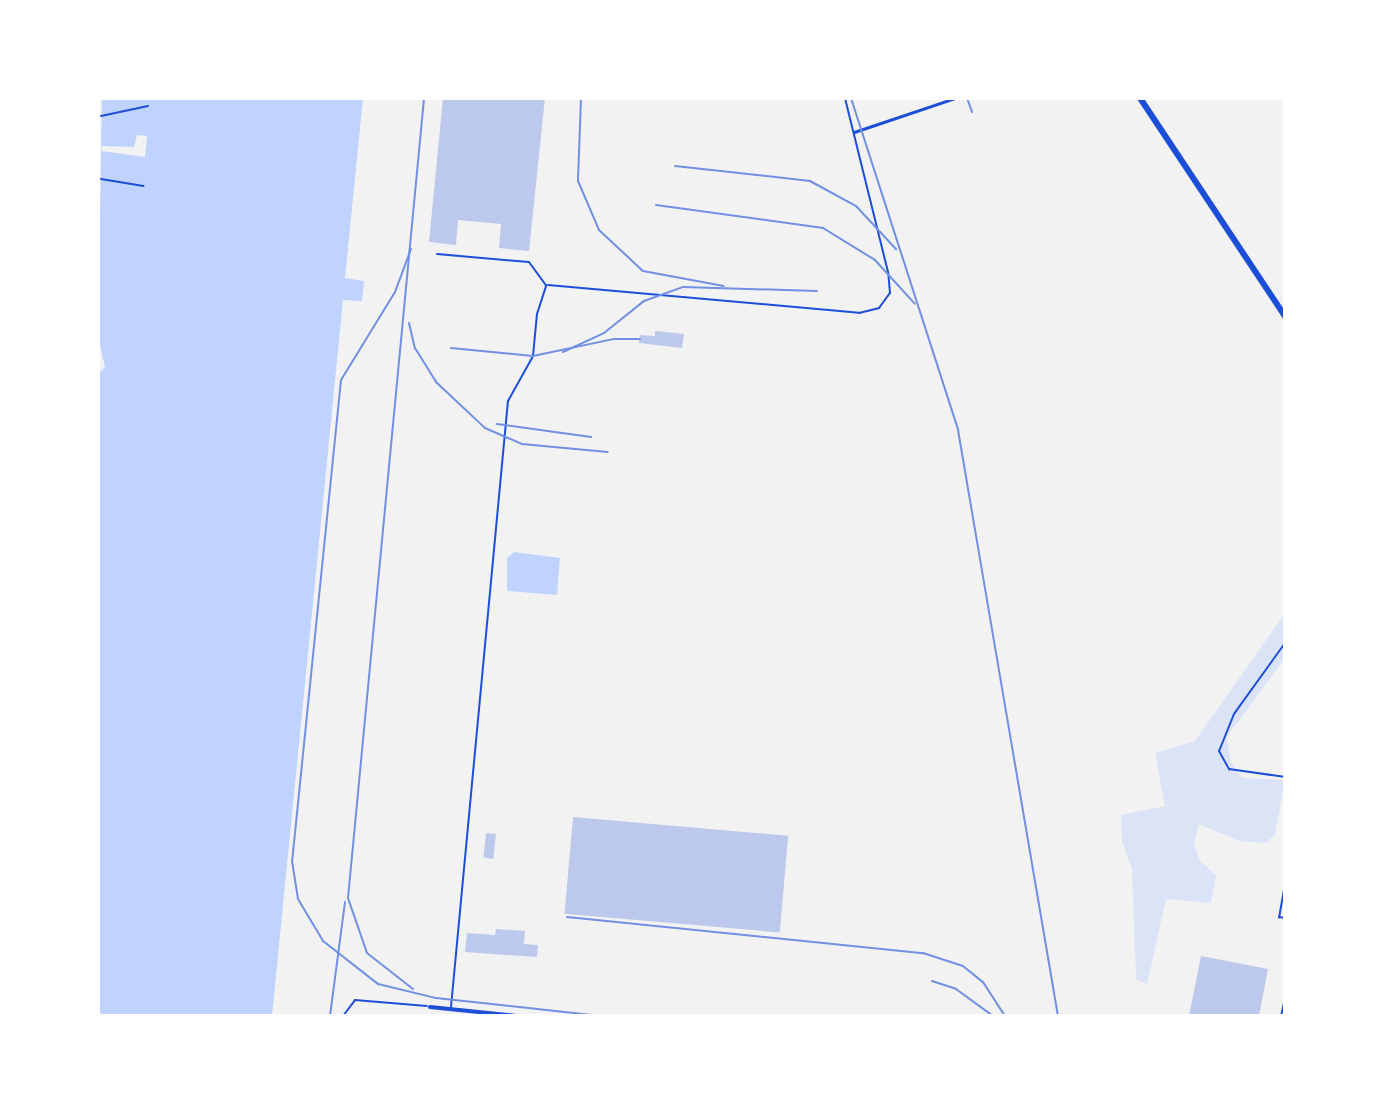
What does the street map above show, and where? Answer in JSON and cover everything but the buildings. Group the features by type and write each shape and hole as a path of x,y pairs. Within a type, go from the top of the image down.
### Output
{"main road":[{"path":"1140,98 1285,316"}],"street":[{"path":"854,132 955,98"},
{"path":"429,1006 517,1016"}],"lane":[{"path":"437,254 529,262 546,286 859,313 888,301 890,285 845,98"},
{"path":"451,1007 508,401 533,356 537,314 546,286"},
{"path":"1285,884 1279,917 1285,918"},
{"path":"343,1016 355,1000 429,1006"}],"path":[{"path":"101,116 148,106"},
{"path":"101,179 143,186"},
{"path":"1285,643 1234,714 1219,751 1229,769 1285,777"},
{"path":"1281,1016 1285,999"}],"shaded area":[{"path":"1285,613 1285,658 1227,737 1231,762 1242,778 1285,780 1275,835 1266,843 1239,841 1199,824 1194,845 1200,861 1216,875 1211,903 1166,899 1147,984 1136,979 1132,869 1122,842 1121,815 1165,806 1155,753 1195,741"}],"water":[{"path":"102,98 363,98 345,278 364,281 362,301 343,300 272,1016 98,1016 98,374 105,367 98,337"},
{"path":"514,552 560,558 557,595 507,591 507,558"}],"pier":[{"path":"137,135 147,136 145,157 101,151 102,146 134,147"}],"railway":[{"path":"413,989 367,953 348,898 424,98"},
{"path":"581,98 578,181 599,230 643,271 724,286"},
{"path":"851,98 958,430 1058,1016"},
{"path":"967,98 972,112"},
{"path":"675,166 810,181 856,206 896,249"},
{"path":"656,205 823,228 875,260 915,304"},
{"path":"411,249 395,292 341,380 292,861 298,899 323,941 378,984 436,998 603,1016"},
{"path":"563,352 604,333 644,301 683,287 817,291"},
{"path":"409,323 415,348 436,382 485,428 522,444 608,452"},
{"path":"451,348 533,356 614,339 640,339"},
{"path":"497,424 591,437"},
{"path":"330,1016 345,902"},
{"path":"567,917 923,953 963,966 983,982 1005,1016"},
{"path":"932,981 956,989 993,1016"}]}
